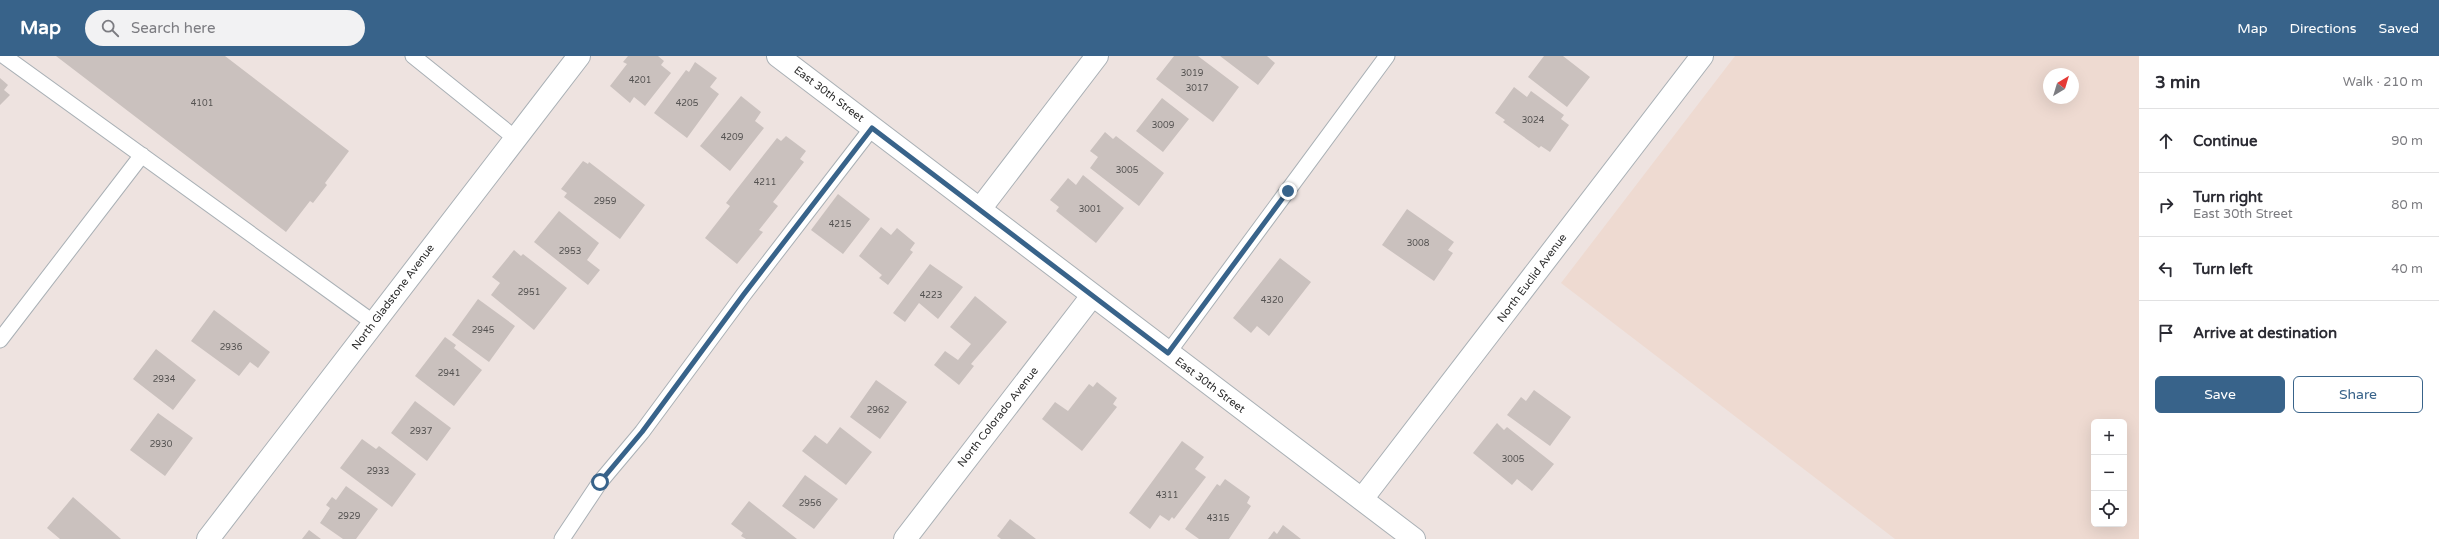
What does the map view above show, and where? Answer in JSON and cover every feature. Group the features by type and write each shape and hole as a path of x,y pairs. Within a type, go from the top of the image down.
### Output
{"street":[{"name":"North Gladstone Avenue","path":"208,539 579,56"},
{"path":"980,209 1097,56"},
{"name":"North Euclid Avenue","path":"1362,500 1702,56"},
{"name":"East 30th Street","path":"781,57 1092,296 1414,539"},
{"name":"North Colorado Avenue","path":"905,539 1092,296"}],"lane":[{"path":"4,56 374,323"},
{"path":"413,56 515,138"},
{"path":"1168,353 1386,56"},
{"path":"562,539 600,482 642,432 744,294 872,128"},
{"path":"0,340 142,156"}],"shaded area":[{"path":"1735,56 2139,56 2139,539 1895,539 1561,283"}],"building":[{"path":"56,56 225,56 349,151 325,183 327,185 313,203 310,201 286,232"},
{"path":"628,56 658,56 664,61 661,65 671,73 645,106 634,97 630,103 610,86 627,64 623,62"},
{"path":"1174,56 1198,56 1239,87 1213,122 1156,79"},
{"path":"1220,56 1267,56 1275,63 1258,85"},
{"path":"1544,56 1563,56 1590,77 1567,107 1528,77"},
{"path":"695,62 717,78 710,87 719,94 687,138 654,113 686,70 689,72"},
{"path":"0,78 8,85 4,90 10,95 0,105"},
{"path":"1514,87 1527,97 1531,91 1564,115 1561,119 1569,125 1550,152 1541,146 1539,148 1503,122 1505,120 1495,113"},
{"path":"741,96 761,112 755,121 764,128 730,171 700,146"},
{"path":"1162,98 1189,119 1163,152 1136,131"},
{"path":"1105,132 1113,139 1116,136 1164,173 1139,206 1090,168 1098,157 1090,151"},
{"path":"786,136 806,151 800,159 804,162 773,202 778,206 759,230 763,232 737,264 705,238 730,206 726,203 777,138 781,141"},
{"path":"583,161 588,164 589,162 645,205 620,239 564,197 567,193 561,189"},
{"path":"1083,175 1124,208 1096,243 1056,211 1059,207 1050,200 1068,178 1076,185"},
{"path":"838,194 870,219 843,254 811,230"},
{"path":"1407,209 1454,242 1448,250 1453,253 1434,281 1382,245"},
{"path":"559,211 599,243 587,260 600,270 588,285 534,242"},
{"path":"881,227 891,235 897,228 915,243 910,250 913,252 888,285 879,278 882,275 859,256"},
{"path":"514,250 521,256 523,254 567,288 534,330 491,295 500,283 492,277"},
{"path":"1280,258 1311,282 1269,336 1257,326 1251,333 1233,318"},
{"path":"930,264 963,287 938,319 919,303 905,322 893,313"},
{"path":"975,296 1007,322 971,364 974,366 959,385 934,365 945,351 958,360 971,344 950,327"},
{"path":"478,299 515,326 489,362 452,335"},
{"path":"214,310 270,352 258,368 250,362 239,376 191,341"},
{"path":"445,337 456,345 454,348 482,370 454,406 415,376"},
{"path":"156,349 196,380 173,410 133,379"},
{"path":"876,380 907,402 880,439 850,417"},
{"path":"1097,382 1117,398 1113,404 1117,407 1082,451 1042,419 1055,402 1068,411 1089,384 1093,387"},
{"path":"1534,390 1571,417 1550,446 1507,415 1521,397 1526,401"},
{"path":"415,401 451,428 427,461 391,433"},
{"path":"158,413 193,438 165,476 130,450"},
{"path":"1497,423 1504,430 1507,427 1554,464 1532,491 1517,479 1512,485 1473,453"},
{"path":"840,427 872,452 846,485 802,451 815,435 827,444"},
{"path":"362,439 376,449 379,446 416,474 392,507 340,468"},
{"path":"1182,441 1204,457 1195,469 1206,477 1174,519 1172,517 1169,521 1160,515 1150,529 1129,513"},
{"path":"805,475 838,499 814,529 782,506"},
{"path":"1225,479 1250,497 1247,503 1251,506 1229,539 1199,539 1185,529 1217,484 1220,486"},
{"path":"346,486 378,509 356,539 343,539 320,523 330,508 326,505 332,497 336,500"},
{"path":"73,497 121,539 60,539 47,528"},
{"path":"749,501 797,539 746,539 741,536 743,533 731,524"},
{"path":"1010,519 1036,539 1001,539 997,536"},
{"path":"1283,525 1301,539 1268,539 1274,531 1277,534"},
{"path":"309,530 321,539 302,539"}],"route":[{"path":"600,482 642,432 744,294 872,128 1168,353 1288,191"}]}
